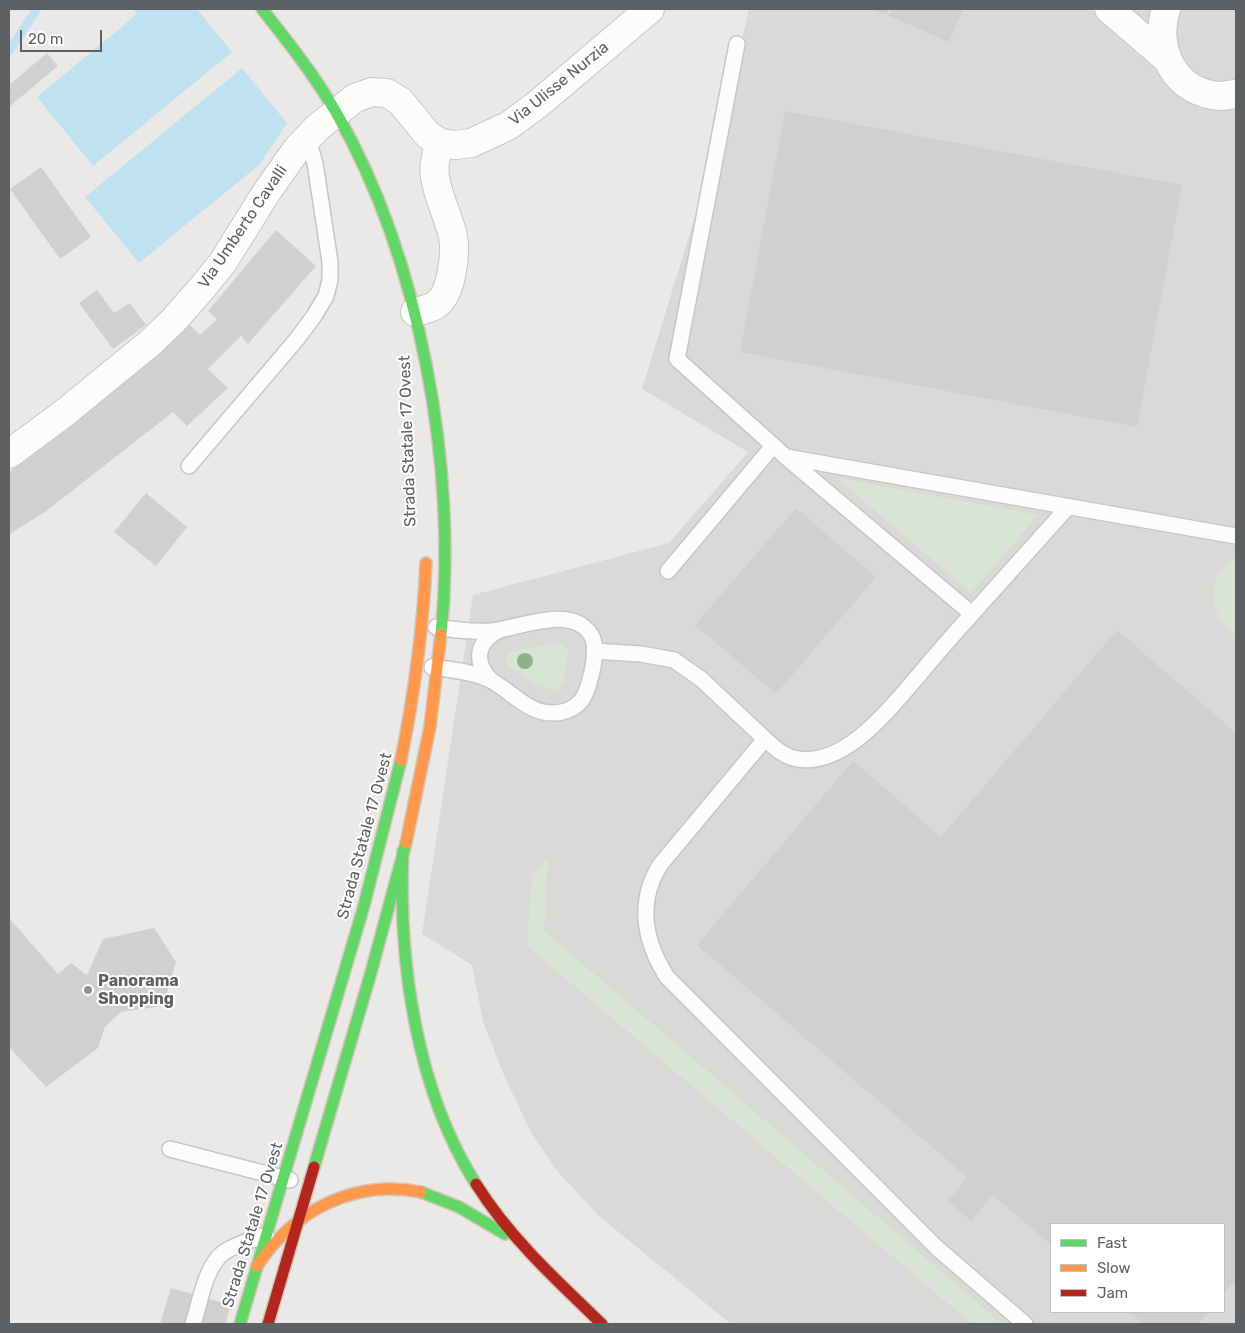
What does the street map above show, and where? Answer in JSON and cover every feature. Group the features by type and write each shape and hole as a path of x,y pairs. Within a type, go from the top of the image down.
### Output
{"main road":[{"name":"Strada Statale 17 Ovest","path":"262,9 300,58 336,114 358,155 381,212 415,312 432,401 442,480 444,565 442,628 429,728 403,851 380,940 268,1324"},
{"name":"Strada Statale 17 Ovest","path":"421,342 427,447"},
{"name":"Strada Statale 17 Ovest","path":"240,1324 285,1178 390,812 405,748 418,665 423,626 427,549"},
{"path":"403,851 401,892 404,944 418,1035 430,1083 440,1111 458,1151 479,1190 503,1223 526,1250 602,1324"},
{"path":"257,1266 277,1239 299,1220 330,1203 355,1195 381,1190 409,1190 432,1196 482,1219 526,1250"}],"street":[{"name":"Via Ulisse Nurzia","path":"440,143 471,144 508,126 538,104 650,9"},
{"path":"1109,9 1167,59"},
{"path":"1166,9 1162,22 1162,41 1167,59 1175,73 1188,84 1236,113"},
{"path":"336,114 355,98 372,92 387,93 400,101 428,135 440,143 434,163 435,177 453,236 454,249 450,279 447,289 437,304 415,312"},
{"path":"1202,92 1221,96 1236,94"},
{"name":"Via Umberto Cavalli","path":"9,454 63,414 142,349 184,309 222,262 274,180 305,140 318,127 336,114"}],"lane":[{"path":"737,44 677,359 773,446 972,614"},
{"path":"189,466 297,339 326,296 331,272 329,252 315,163 310,147 305,140"},
{"path":"668,572 773,446"},
{"path":"786,457 1236,536"},
{"path":"594,651 641,654 674,660 701,679 779,752 793,758 810,760 838,752 882,717 1068,506"},
{"path":"418,665 475,674 492,681 532,708 542,712 563,712 580,702 586,692 594,651 592,636 586,628 566,620 556,620 502,630 480,631 423,626"},
{"path":"492,681 481,666 481,650 486,639 502,630"},
{"path":"765,739 660,865 653,876 647,897 646,919 652,950 667,976 930,1241 1025,1324"},
{"path":"170,1149 285,1178 308,1187"},
{"path":"193,1324 209,1272 217,1258 231,1248 266,1235"}],"shaded area":[{"path":"749,9 1236,9 1236,1324 731,1324 600,1217 558,1172 532,1134 505,1078 483,1022 472,965 422,934 473,595 669,543 748,452 642,389 717,145"}],"green space":[{"path":"837,478 1038,515 971,593"},
{"path":"1236,557 1236,636 1220,618 1213,596 1218,574 1225,565"},
{"path":"558,643 564,645 568,652 563,684 557,690 529,680 506,663 507,655 514,651"},
{"path":"548,857 544,931 1002,1324 972,1324 527,946 532,876"}],"water":[{"path":"133,9 197,9 232,52 93,166 37,97 137,14"},
{"path":"242,68 287,123 259,165 139,263 85,197"}],"building":[{"path":"872,9 889,9 886,15"},
{"path":"892,9 963,9 949,42 889,16"},
{"path":"47,53 58,66 9,107 9,85"},
{"path":"785,111 1182,185 1137,427 740,352"},
{"path":"41,167 91,237 60,259 10,189"},
{"path":"276,230 316,266 248,344 241,336 208,369 228,388 187,426 173,412 45,512 9,534 9,472 141,369 187,322 200,335 217,319 208,311"},
{"path":"97,290 114,313 130,303 146,325 113,349 79,303"},
{"path":"146,493 187,527 156,566 114,532"},
{"path":"796,508 876,577 776,694 695,625"},
{"path":"1117,630 1236,733 1236,1279 1225,1293 1225,1223 1050,1223 1050,1244 993,1195 971,1221 948,1201 967,1177 697,945 853,761 941,837"},
{"name":"Panorama Shopping","path":"9,918 58,974 71,963 87,975 103,939 154,928 176,962 163,1006 121,1012 105,1027 98,1048 46,1087 9,1047"},
{"path":"171,1288 231,1305 225,1324 160,1324"},
{"path":"1130,1313 1208,1313 1198,1324 1144,1324"}],"waterway":[{"path":"9,51 37,9"}],"traffic: fast":[{"path":"262,9 311,73 337,114 366,171 391,233 411,299 426,366 437,435 444,504 445,570 441,634"},
{"path":"240,1324 363,909 401,760"},
{"path":"314,1167 370,976 406,843"},
{"path":"403,851 404,936 415,1024 425,1066 439,1108 455,1147 476,1184"},
{"path":"421,1192 459,1207 505,1234"}],"traffic: slow":[{"path":"401,760 417,662 423,613 426,563"},
{"path":"406,843 430,727 441,634"},
{"path":"257,1266 272,1246 289,1229 307,1215 328,1203 349,1195 372,1190 396,1189 421,1192"}],"traffic: jam":[{"path":"268,1324 314,1167"},
{"path":"476,1184 489,1204 519,1240 551,1275 602,1324"}],"place":[{"name":"Panorama Shopping","path":"88,990"}]}
